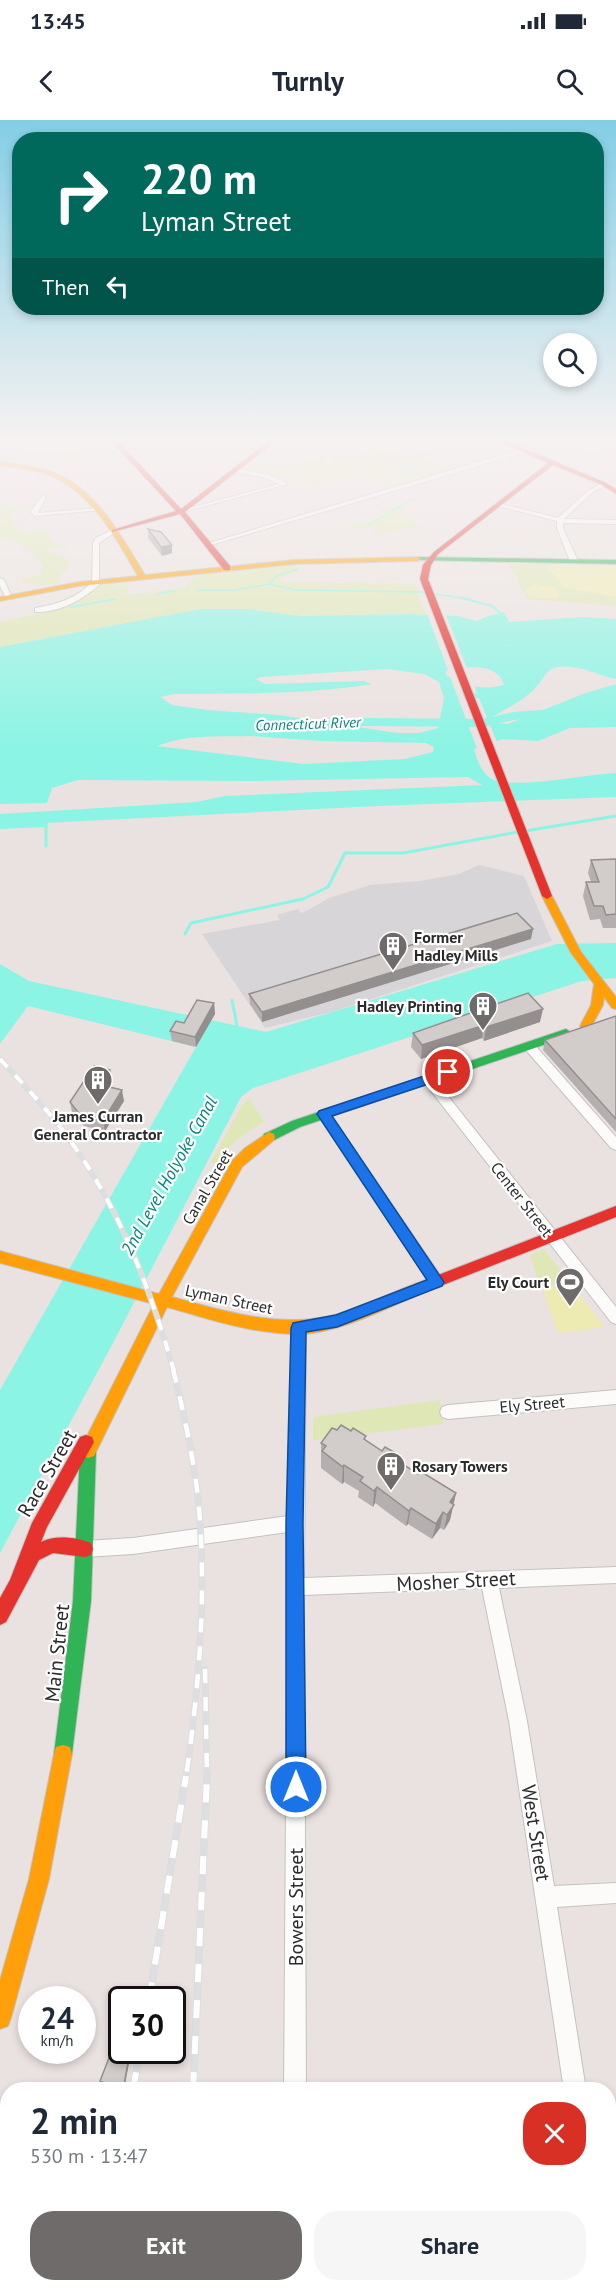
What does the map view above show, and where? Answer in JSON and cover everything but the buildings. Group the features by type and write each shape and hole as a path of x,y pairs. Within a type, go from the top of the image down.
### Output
{"main road":[{"path":"121,542 144,579"},
{"path":"451,542 430,559 424,572 425,584 543,888 576,953 616,1005"},
{"path":"209,544 227,568"},
{"path":"5,597 96,583 294,562 430,559 616,562"},
{"path":"425,584 437,567 463,560"},
{"path":"586,1026 597,1005 598,983"},
{"name":"Canal Street","path":"162,1302 237,1164 247,1152 278,1131 616,1016"},
{"name":"Lyman Street","path":"0,1257 162,1302 252,1323 299,1328 337,1321 616,1211"},
{"name":"Main Street","path":"1,2013 39,1879 52,1821 78,1651 85,1549 86,1461 101,1421 162,1302"},
{"name":"Race Street","path":"18,1580 40,1523 74,1460 101,1421"},
{"name":"Race Street","path":"0,1616 33,1554 41,1548 60,1544 85,1549"}],"street":[{"path":"38,610 71,601 83,595 96,583 96,542"},
{"path":"209,544 215,542"},
{"path":"566,542 574,561"},
{"path":"0,580 5,597"},
{"path":"529,1046 616,1145"},
{"name":"Center Street","path":"428,1079 616,1318"},
{"path":"324,1114 437,1282"},
{"name":"Bowers Street","path":"295,2082 295,1523 299,1328"},
{"name":"Ely Street","path":"448,1412 616,1397"},
{"path":"85,1549 133,1546 295,1523"},
{"name":"Mosher Street","path":"295,1587 616,1575"},
{"name":"West Street","path":"489,1579 518,1721 574,2082"},
{"path":"546,1897 616,1893"}],"shaded area":[{"path":"548,565 616,566 616,597 564,588 547,567"},
{"path":"535,584 555,587 559,591 558,598 530,598 525,589"},
{"path":"479,865 524,876 552,941 331,1012 265,1028 202,934 280,920 277,915 298,909 301,913 329,898 370,885 419,881 459,874"},
{"name":"Ely Court","path":"569,1282 605,1327 558,1333 543,1290"}],"green space":[{"path":"15,542 53,542 67,546 50,548 50,552 69,560 67,570 62,571 57,584 23,583 22,579 40,575 43,566 25,547"},
{"path":"297,564 299,571 279,579 282,582 414,584 429,624 380,625 200,609 0,647 0,622 51,611 78,600 98,586 130,583 126,595 184,588 198,574"},
{"path":"509,564 616,565 616,606 528,599"},
{"path":"249,1099 264,1121 235,1141 216,1164 211,1162 241,1107"},
{"path":"544,1249 568,1280 540,1288 530,1255"},
{"path":"440,1400 443,1424 313,1440 313,1417"}],"water":[{"path":"200,609 247,609 300,616 405,614 458,616 476,621 504,612 509,622 583,617 616,619 616,679 573,667 554,668 548,671 528,695 492,717 494,723 508,724 583,694 616,684 616,727 570,728 538,741 503,739 474,749 483,771 494,780 519,783 616,773 616,797 378,806 46,823 46,827 0,829 0,814 197,802 224,796 482,785 468,777 252,781 78,780 52,788 47,803 0,804 0,647","holes":["474,667 489,670 495,673 504,685 482,687 468,684 447,676 445,672 450,668","387,669 424,674 439,682 444,698 438,728 419,733 397,733 279,715 172,705 160,697 174,694 298,692 372,684 364,681 265,684 256,679","214,736 426,743 434,747 433,752 405,759 304,764 157,746 168,742"]},
{"name":"2nd Level Holyoke Canal","path":"616,943 616,978 582,981 253,1088 241,1097 0,1553 0,1390 196,1047 28,1006 0,1044 0,964 29,981 266,1032 557,944"}],"pier":[{"path":"426,611 445,612 468,671 449,673"},
{"path":"449,674 474,684 477,693 463,695 465,698 479,698 498,744 478,751"}],"waterway":[{"path":"269,584 277,576 298,569"},
{"path":"198,590 235,590 269,584"},
{"path":"269,584 295,590 420,592 470,599"},
{"path":"157,594 175,591"},
{"path":"462,598 492,606 504,616"},
{"path":"71,607 115,599"},
{"name":"Connecticut River","path":"312,725 364,722 482,723 513,716 616,709"},
{"path":"525,831 616,816"},
{"path":"46,823 46,846"},
{"path":"185,934 191,923 303,899 328,887 345,853 403,853 518,832"},
{"path":"232,1000 237,1026"}],"railway":[{"path":"0,1059 61,1128 104,1193 144,1280 174,1371"},
{"path":"173,1369 193,1464 202,1554 200,1650 186,1777"},
{"path":"205,1669 207,1776"},
{"path":"151,1986 186,1776"},
{"path":"193,2082 207,1776"},
{"path":"134,2082 138,2064"}],"traffic: fast":[{"path":"417,559 616,562"},
{"path":"269,1137 296,1124 566,1033"},
{"path":"63,1754 82,1601 88,1451"}],"traffic: slow":[{"path":"122,542 144,579"},
{"path":"0,599 79,584 294,562 417,559"},
{"path":"547,896 576,953 616,1005"},
{"path":"586,1026 597,1005 599,984"},
{"path":"88,1451 162,1302 237,1164 269,1137"},
{"path":"0,1257 244,1322 299,1328 337,1321 420,1288"},
{"path":"0,2018 39,1879 63,1754"}],"traffic: jam":[{"path":"207,542 227,568"},
{"path":"450,542 436,553 427,565 424,579 547,896"},
{"path":"420,1288 616,1211"},
{"path":"18,1580 40,1523 86,1442"},
{"path":"0,1616 33,1554 52,1545 85,1549"}],"place":[{"name":"Former Hadley Mills","path":"393,972"},
{"name":"Hadley Printing","path":"483,1032"},
{"name":"James Curran General Contractor","path":"98,1106"},
{"name":"Ely Court","path":"570,1308"},
{"name":"Rosary Towers","path":"391,1492"}],"route":[{"path":"296,1787 295,1523 299,1328 337,1321 437,1282 324,1114 448,1072"}]}
